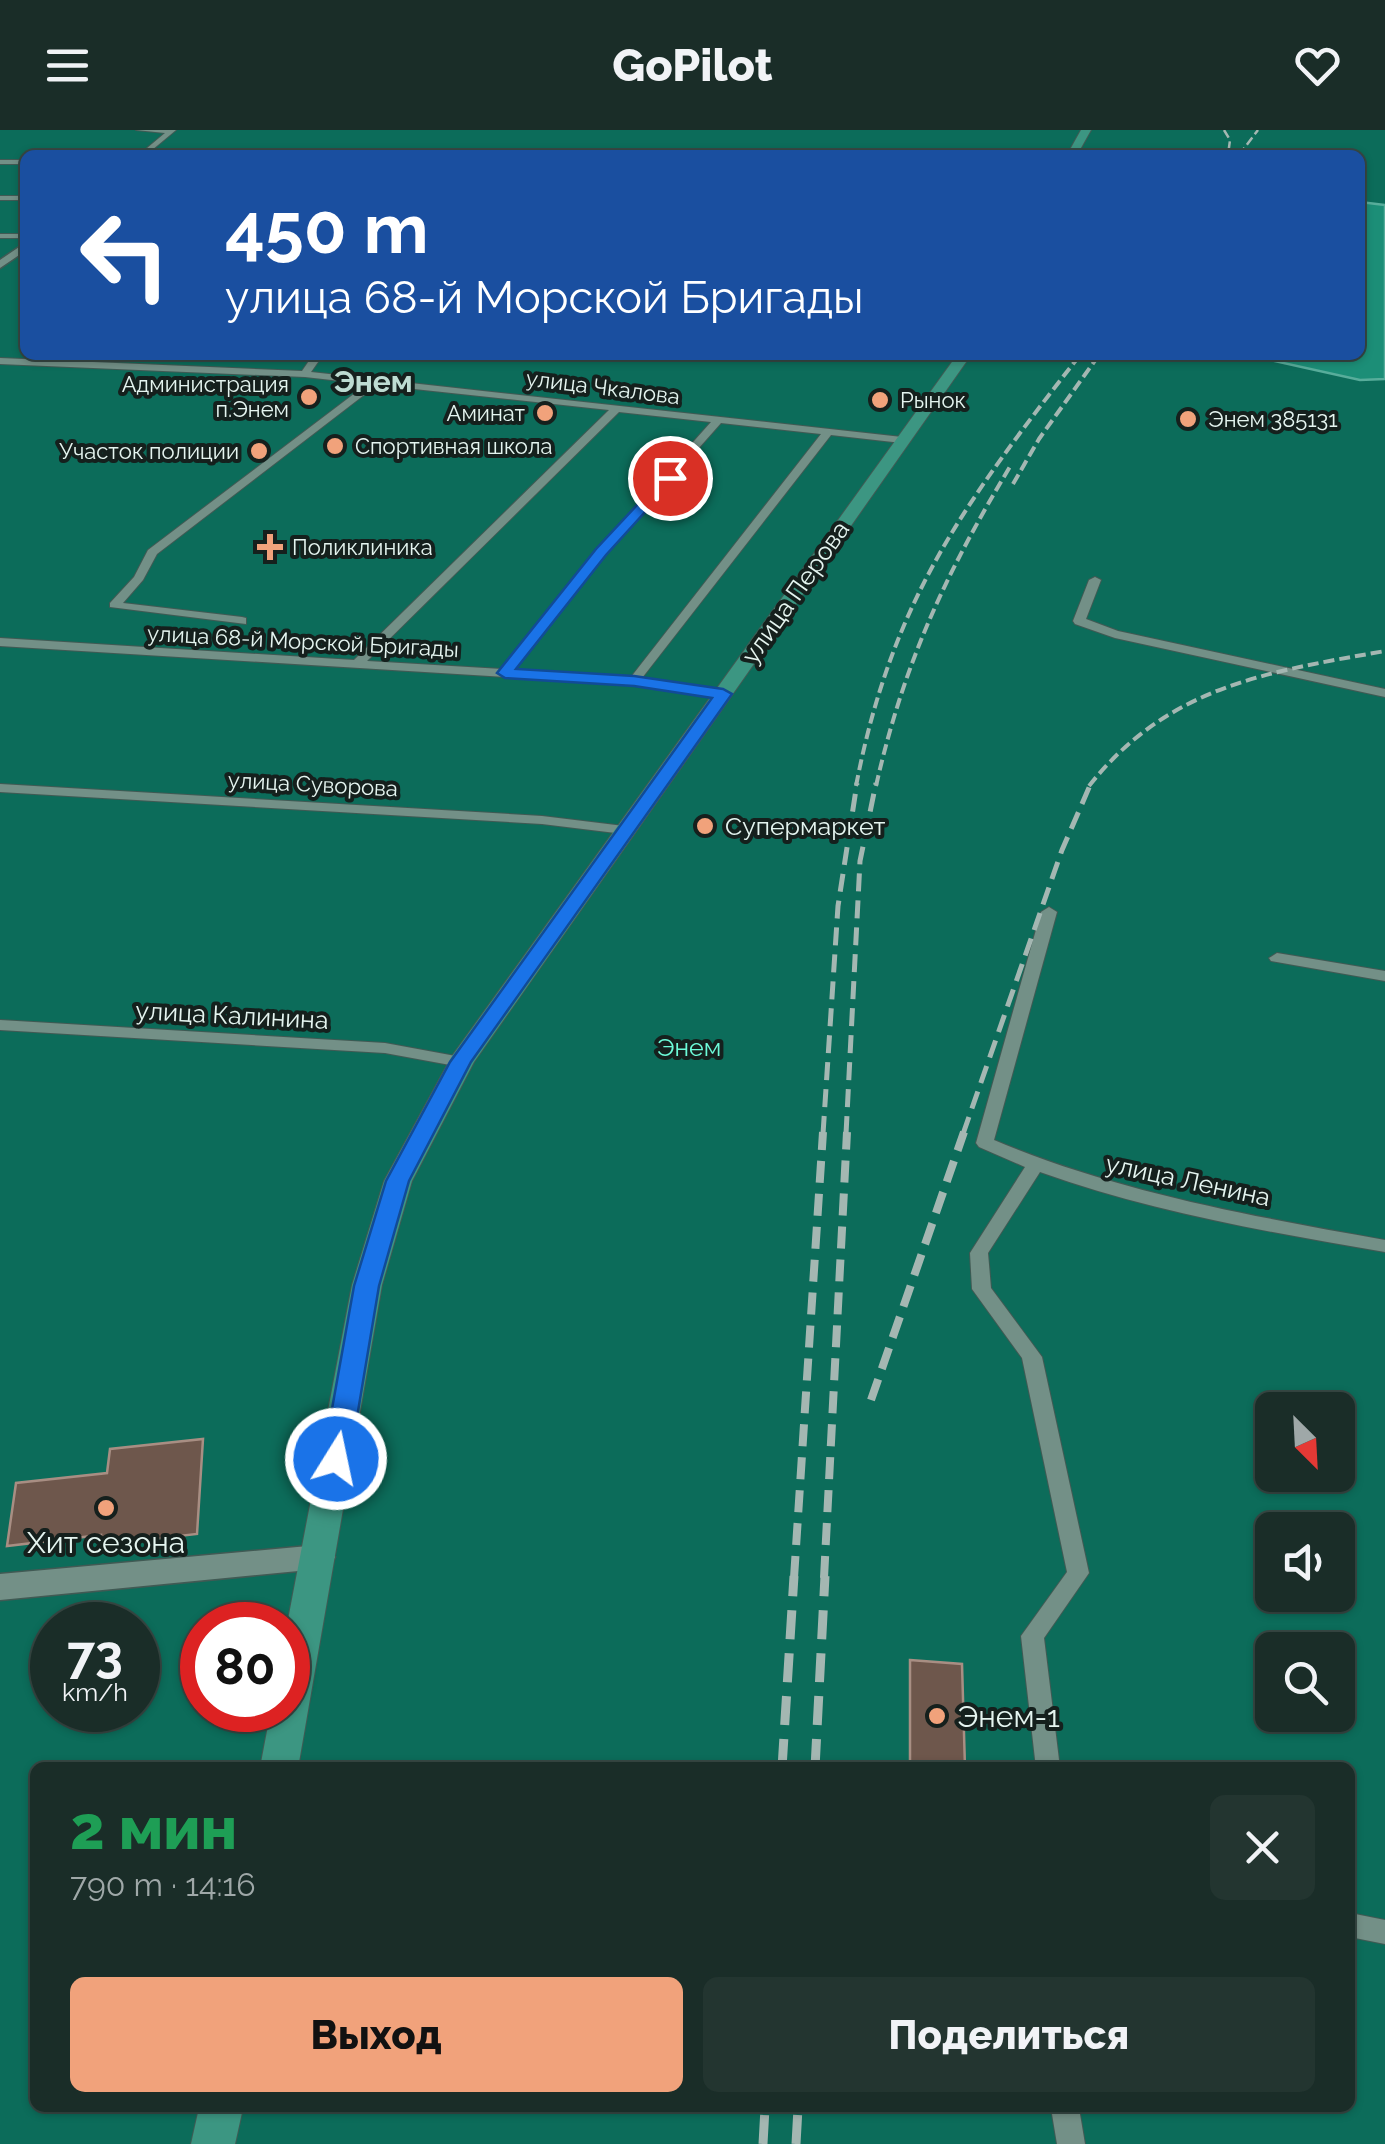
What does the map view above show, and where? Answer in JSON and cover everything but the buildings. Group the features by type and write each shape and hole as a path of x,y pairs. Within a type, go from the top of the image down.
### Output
{"highway":[{"name":"улица Перова","path":"280,1762 367,1286 398,1181 460,1062 960,360"},
{"path":"213,2144 220,2112"},
{"path":"228,2144 231,2112"}],"main road":[{"path":"0,1587 319,1557"}],"street":[{"path":"139,130 173,130"},
{"path":"149,150 173,130"},
{"path":"0,266 20,250"},
{"path":"305,374 315,360"},
{"name":"улица Чкалова","path":"0,362 305,374 902,440"},
{"path":"242,621 114,605 139,578 152,552 376,382"},
{"path":"357,664 617,408"},
{"path":"505,673 601,552 718,420"},
{"path":"634,681 828,432"},
{"path":"1095,580 1079,621 1115,634 1385,692"},
{"name":"улица 68-й Морской Бригады","path":"0,642 634,681 723,694"},
{"name":"улица Суворова","path":"0,788 542,820 624,830"},
{"name":"улица Ленина","path":"1049,912 985,1143 1035,1166 1100,1187 1385,1246"},
{"path":"1277,958 1385,976"},
{"name":"улица Калинина","path":"0,1026 386,1048 460,1062"},
{"path":"1035,1166 979,1253 982,1289 1032,1357 1078,1573 1032,1636 1047,1762"},
{"path":"1355,1926 1385,1932"},
{"path":"1066,2112 1071,2144"}],"green space":[{"name":"Энем","path":"0,130 1385,130 1385,2144 0,2144"}],"shaded area":[{"path":"1365,203 1385,205 1385,379 1360,380 1270,360 1365,360"}],"railway":[{"path":"1224,130 1230,140 1229,150"},
{"path":"1243,150 1258,130"},
{"path":"856,786 890,660 939,555 1002,458 1076,360"},
{"path":"1013,484 1039,439 1095,360"},
{"path":"876,786 914,658 966,543 1011,465"},
{"path":"1090,785 1120,752 1186,705 1260,677 1385,651"},
{"path":"823,1134 838,906 857,783"},
{"path":"846,1134 860,861 876,783"},
{"path":"963,1134 1062,850 1090,785"},
{"path":"794,1578 823,1132"},
{"path":"824,1578 847,1132"},
{"path":"871,1400 964,1132"},
{"path":"782,1762 794,1576"},
{"path":"815,1762 825,1576"},
{"path":"763,2144 765,2112"},
{"path":"796,2144 798,2112"}],"place":[{"name":"Администрация п.Энем","path":"309,397"},
{"name":"Рынок","path":"880,400"},
{"name":"Аминат","path":"545,413"},
{"name":"Энем 385131","path":"1188,419"},
{"name":"Спортивная школа","path":"335,446"},
{"name":"Участок полиции","path":"259,451"},
{"name":"Поликлиника","path":"270,547"},
{"name":"Супермаркет","path":"705,826"},
{"name":"Хит сезона","path":"106,1508"},
{"name":"Энем-1","path":"937,1716"}],"district":[{"name":"Энем","path":"373,381"}],"route":[{"path":"336,1459 367,1286 398,1181 460,1062 723,694 634,681 505,673 601,552 670,478"}]}
